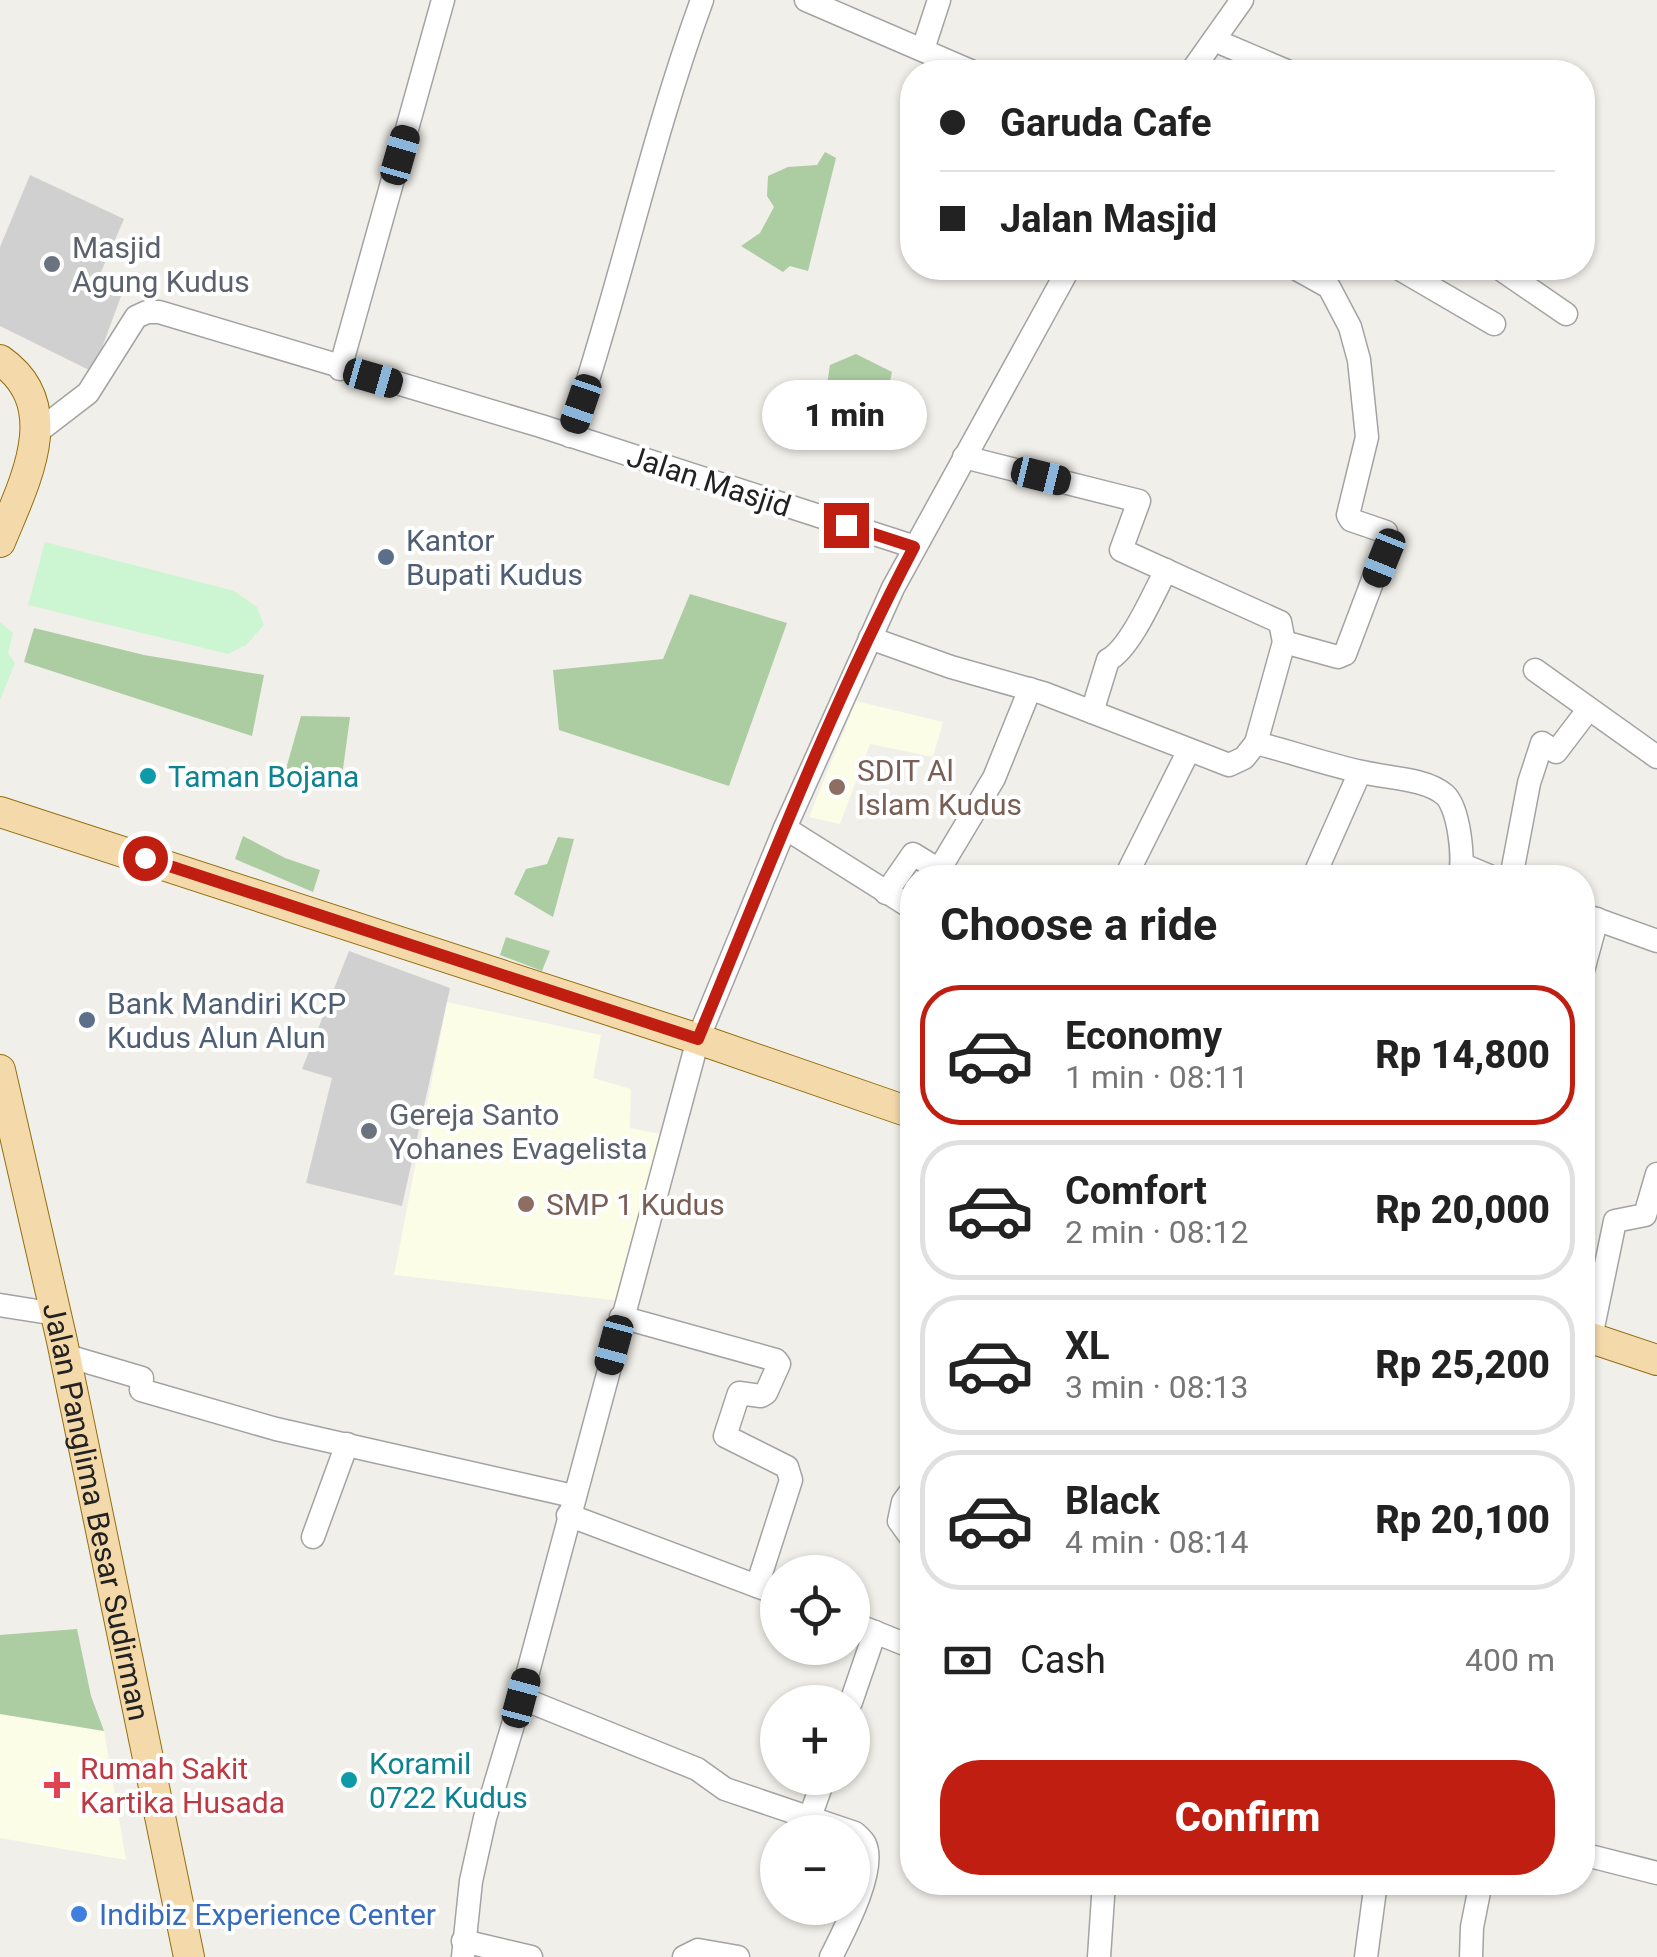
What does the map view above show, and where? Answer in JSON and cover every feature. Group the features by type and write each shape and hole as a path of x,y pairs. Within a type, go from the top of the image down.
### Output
{"main road":[{"path":"0,360 19,373 32,402 36,433 31,466 0,542"},
{"path":"0,812 900,1108"},
{"name":"Jalan Panglima Besar Sudirman","path":"0,1070 56,1314 189,1957"},
{"path":"1595,1339 1657,1360"}],"street":[{"path":"340,369 443,0"},
{"path":"570,436 603,339 702,0"},
{"path":"806,0 947,60"},
{"path":"924,49 938,0"},
{"path":"1200,60 1242,0"},
{"path":"1214,40 1261,60"},
{"path":"531,1957 463,1949 478,1848 698,1039 785,828 870,638 914,547 1062,280"},
{"path":"1284,642 1338,657 1345,654 1388,540 1380,528 1351,520 1348,515 1367,437 1359,360 1333,280"},
{"path":"1419,280 1494,324"},
{"path":"1516,280 1566,314"},
{"name":"Jalan Masjid","path":"36,433 88,393 128,326 147,312 171,314 914,547"},
{"path":"870,638 951,668 1030,689 1229,766 1244,758 1256,743 1284,642 1280,622 1121,550 1139,500 964,458"},
{"path":"1092,712 1108,660 1116,656 1166,570"},
{"path":"1535,670 1657,757"},
{"path":"949,865 994,778 1030,689"},
{"path":"1513,865 1529,782 1542,744 1556,752 1588,710"},
{"path":"1256,743 1360,772 1433,787 1449,797 1458,826 1461,865"},
{"path":"1132,865 1189,750"},
{"path":"1318,865 1360,772"},
{"path":"785,828 900,901"},
{"path":"905,865 913,854 930,865"},
{"path":"886,893 900,873"},
{"path":"1595,918 1655,933"},
{"path":"1595,1303 1615,1221 1645,1214 1657,1174"},
{"path":"0,1305 56,1314"},
{"path":"622,1317 780,1364 766,1393 740,1393 726,1436 787,1467 791,1480 775,1555"},
{"path":"64,1355 142,1378 141,1390 276,1430 347,1444 571,1506 760,1587"},
{"path":"313,1537 347,1444"},
{"path":"870,1630 900,1638"},
{"path":"857,1685 875,1632"},
{"path":"521,1698 697,1770 725,1788 802,1815"},
{"path":"1595,1857 1657,1874"},
{"path":"1099,1957 1103,1895"},
{"path":"1366,1957 1374,1895"},
{"path":"1471,1957 1478,1895"},
{"path":"831,1957 847,1925"},
{"path":"684,1957 698,1950 738,1957"}],"shaded area":[{"name":"Masjid Agung Kudus","path":"30,175 124,219 97,281 123,291 93,372 0,326 0,247"},
{"name":"SDIT Al Islam Kudus","path":"856,701 943,722 933,757 870,744 840,824 809,817"},
{"name":"Gereja Santo Yohanes Evagelista","path":"349,951 450,988 402,1206 306,1183 332,1078 302,1069"},
{"name":"SMP 1 Kudus","path":"447,1002 601,1035 593,1078 631,1089 630,1128 660,1134 621,1301 394,1275"},
{"name":"Rumah Sakit Kartika Husada","path":"0,1714 104,1731 126,1860 0,1838"}],"green space":[{"path":"825,152 836,158 808,271 790,266 783,272 741,246 760,233 774,207 767,196 768,176 788,167 817,165"},
{"path":"856,354 892,372 876,447 819,437 830,365"},
{"path":"45,542 234,591 257,607 264,625 246,645 228,654 28,605"},
{"path":"690,594 787,623 729,786 559,730 553,670 663,659"},
{"path":"0,622 13,633 8,653 15,663 0,700"},
{"path":"34,628 144,655 264,675 252,736 24,662"},
{"path":"301,716 350,717 340,791 286,769"},
{"path":"243,836 285,858 320,870 313,892 235,859"},
{"path":"558,837 574,839 553,917 514,894 526,869 547,864"},
{"path":"506,937 550,951 542,971 500,955"},
{"path":"77,1629 91,1696 104,1731 0,1714 0,1635"}],"place":[{"name":"Masjid Agung Kudus","path":"52,264"},
{"name":"Kantor Bupati Kudus","path":"386,557"},
{"name":"Taman Bojana","path":"148,776"},
{"name":"SDIT Al Islam Kudus","path":"837,787"},
{"name":"Bank Mandiri KCP Kudus Alun Alun","path":"87,1020"},
{"name":"Gereja Santo Yohanes Evagelista","path":"369,1131"},
{"name":"SMP 1 Kudus","path":"526,1204"},
{"name":"Koramil 0722 Kudus","path":"349,1780"},
{"name":"Rumah Sakit Kartika Husada","path":"57,1785"},
{"name":"Indibiz Experience Center","path":"79,1914"}],"route":[{"path":"145,858 698,1039 785,828 914,547 846,525"}]}
